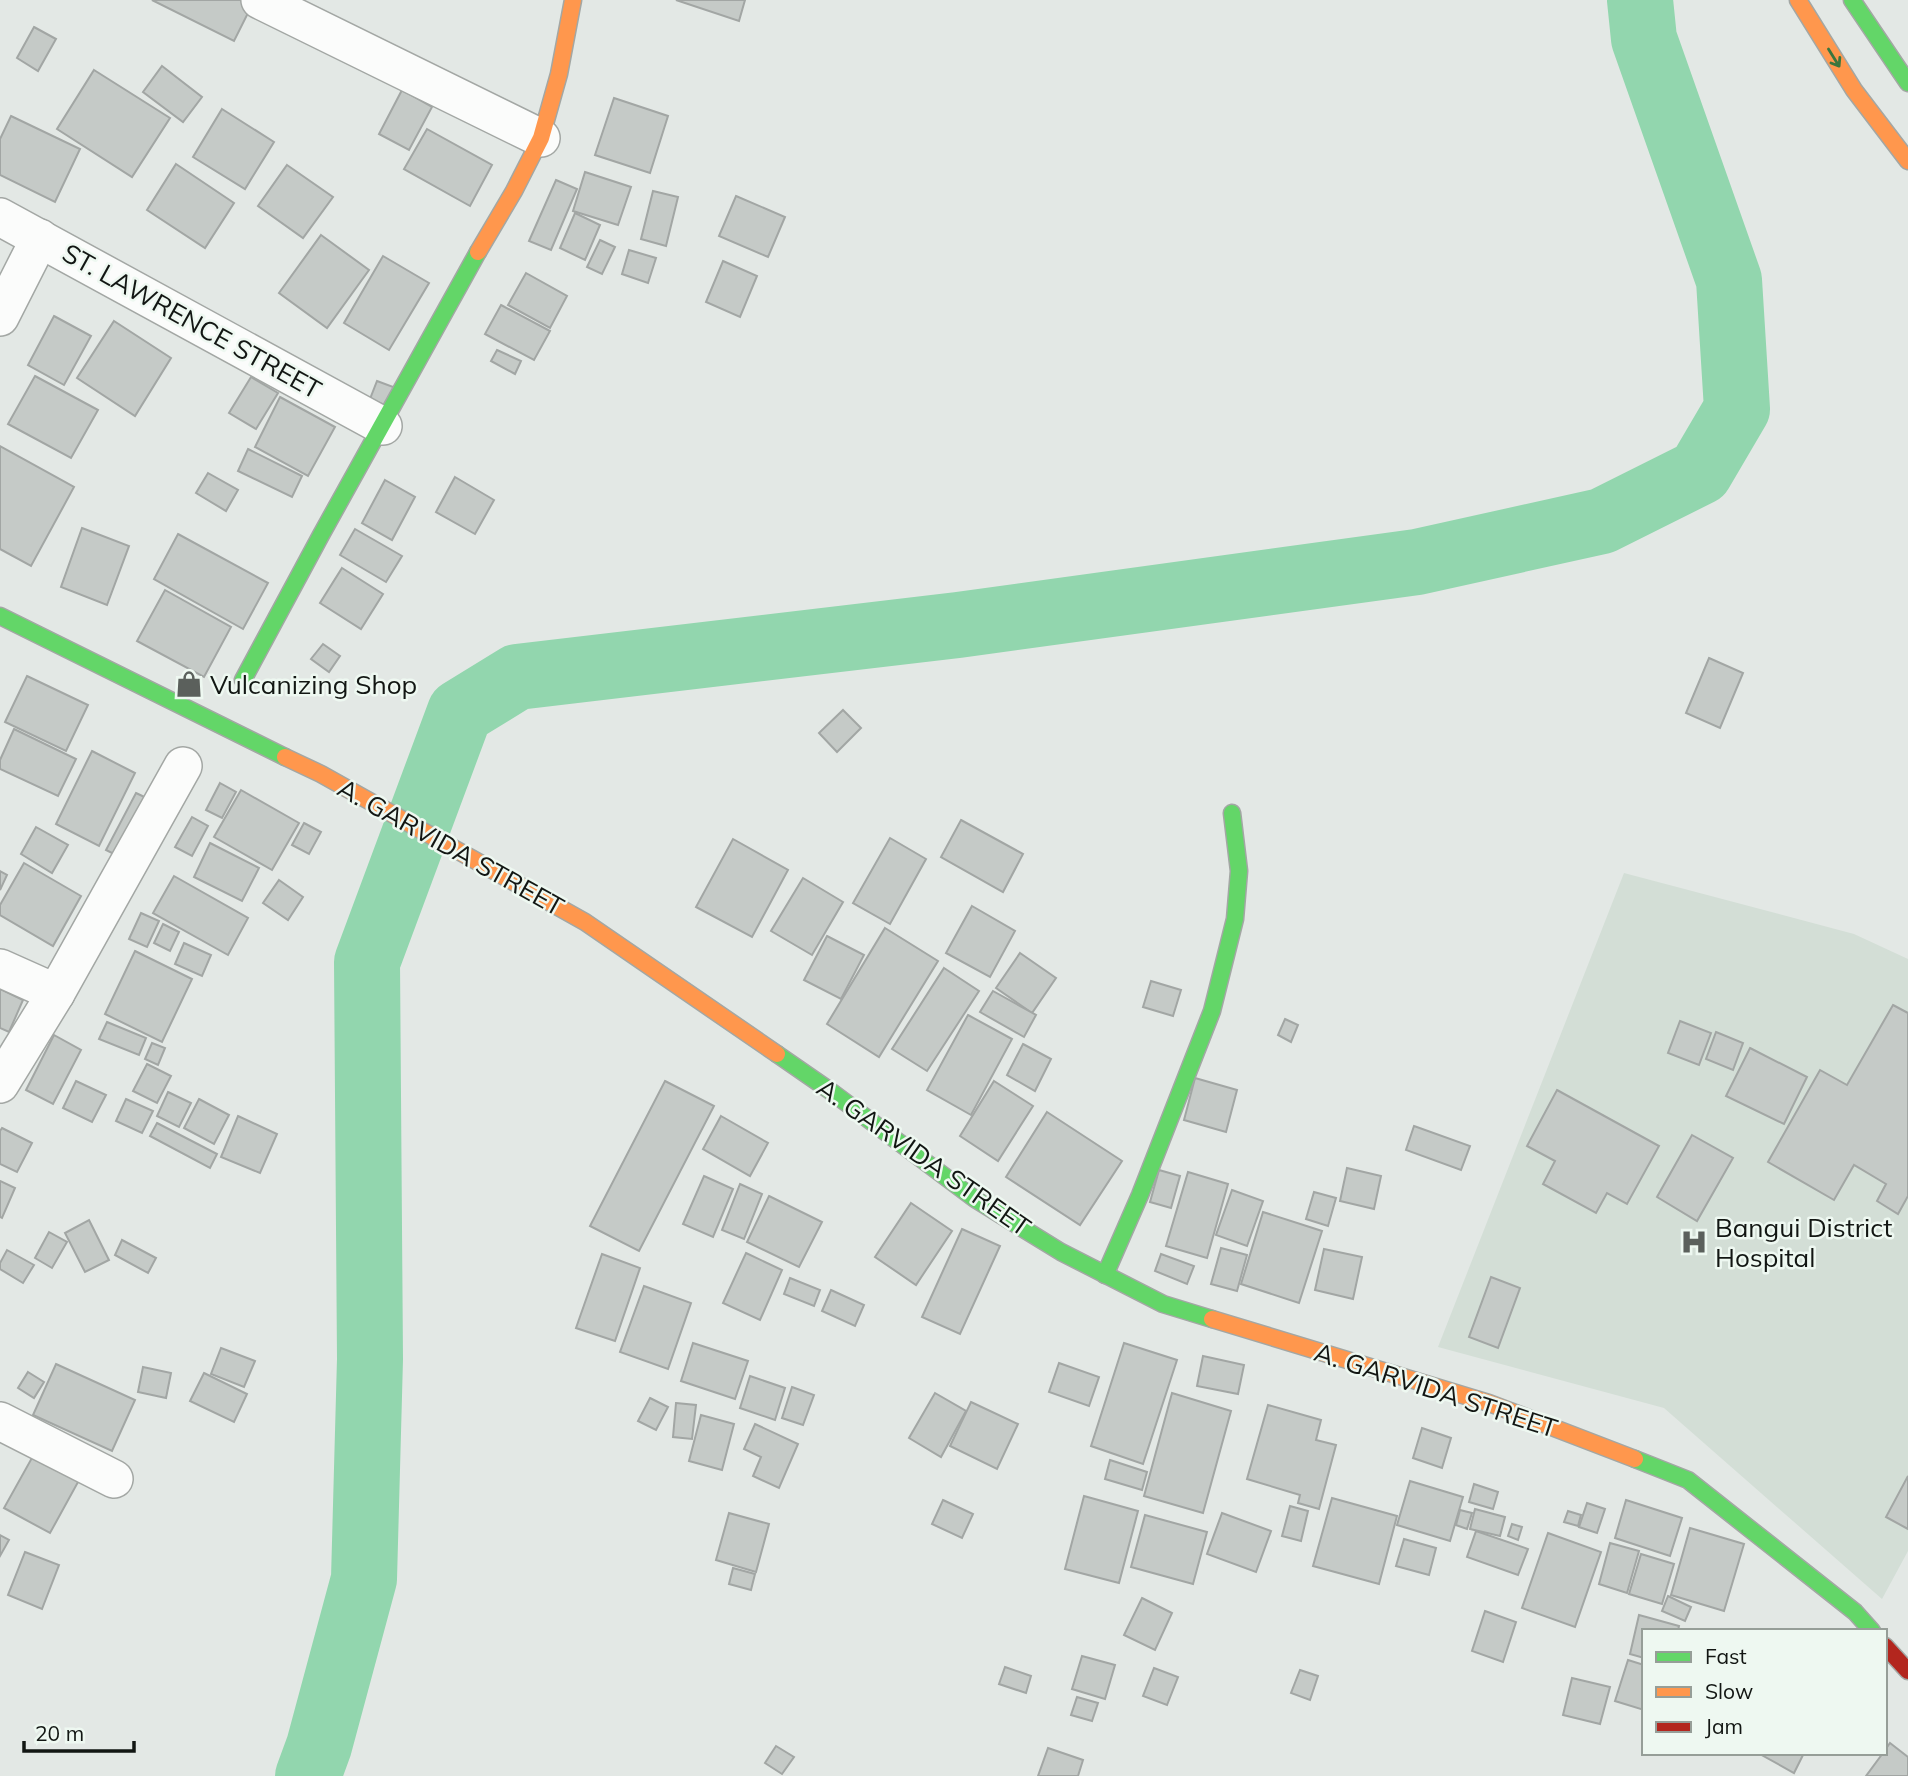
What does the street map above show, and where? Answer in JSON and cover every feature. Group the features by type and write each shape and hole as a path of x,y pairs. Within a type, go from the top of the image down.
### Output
{"main road":[{"path":"243,680 541,138 559,74 573,0"},
{"path":"1798,0 1854,90 1908,161"},
{"path":"1852,0 1908,83"},
{"name":"A. GARVIDA STREET","path":"0,616 321,774 585,922 829,1090 975,1199 1061,1252 1163,1304 1489,1403 1688,1480 1855,1612 1870,1629"},
{"path":"1105,1275 1140,1195 1212,1011 1235,919 1239,871 1232,813"},
{"path":"1887,1648 1908,1671"}],"street":[{"path":"260,0 541,138"},
{"name":"ST. LAWRENCE STREET","path":"0,217 383,426"},
{"path":"0,317 40,238"},
{"path":"0,1084 56,993 183,766"},
{"path":"0,968 56,993"},
{"path":"0,1421 114,1479"}],"shaded area":[{"name":"Bangui District Hospital","path":"1624,873 1854,934 1908,959 1908,1551 1882,1599 1664,1408 1438,1347"}],"building":[{"path":"152,0 241,0 252,5 234,41"},
{"path":"676,0 745,0 739,21"},
{"path":"34,27 56,39 38,71 17,58"},
{"path":"162,66 202,97 183,122 143,92"},
{"path":"94,70 170,118 132,177 57,129"},
{"path":"402,90 432,107 409,150 379,134"},
{"path":"614,98 668,116 650,173 595,155"},
{"path":"222,109 274,142 245,189 193,157"},
{"path":"11,116 80,149 55,202 0,175 0,139"},
{"path":"427,129 492,165 470,206 404,169"},
{"path":"176,164 234,203 205,248 147,210"},
{"path":"287,165 333,197 303,238 258,206"},
{"path":"585,172 631,187 618,225 573,211"},
{"path":"556,180 577,189 551,250 529,241"},
{"path":"653,191 678,197 666,246 641,239"},
{"path":"736,196 785,217 768,257 719,236"},
{"path":"575,213 600,225 585,260 560,248"},
{"path":"321,235 369,270 327,328 279,293"},
{"path":"600,240 615,247 602,274 587,267"},
{"path":"629,250 656,258 648,283 622,274"},
{"path":"383,256 429,283 389,350 344,323"},
{"path":"723,261 757,276 740,317 706,302"},
{"path":"526,273 567,296 550,328 508,305"},
{"path":"501,305 550,331 534,360 485,334"},
{"path":"54,316 91,336 64,385 28,365"},
{"path":"114,321 171,358 135,416 77,378"},
{"path":"497,350 521,361 515,374 491,361"},
{"path":"35,376 98,410 71,458 8,424"},
{"path":"251,377 278,393 256,429 229,413"},
{"path":"377,381 396,388 389,407 370,399"},
{"path":"280,397 335,427 308,476 255,447"},
{"path":"0,446 74,487 31,566 0,549"},
{"path":"248,449 302,476 292,497 238,471"},
{"path":"208,473 238,490 226,511 196,493"},
{"path":"455,477 494,500 475,534 436,512"},
{"path":"385,480 415,497 392,540 362,523"},
{"path":"82,528 129,546 107,605 61,587"},
{"path":"355,529 402,556 386,582 340,555"},
{"path":"178,534 268,583 243,629 154,579"},
{"path":"342,568 383,594 361,629 320,603"},
{"path":"165,590 231,627 204,677 137,641"},
{"path":"323,644 340,656 329,672 311,659"},
{"path":"1709,658 1743,673 1720,728 1686,713"},
{"path":"27,676 88,705 66,751 5,722"},
{"path":"843,710 861,728 837,752 819,733"},
{"path":"14,729 76,759 58,796 0,769 0,760"},
{"path":"92,751 135,773 99,846 56,824"},
{"path":"220,783 236,792 222,818 206,810"},
{"path":"241,790 299,823 272,870 214,837"},
{"path":"136,793 153,801 122,858 106,850"},
{"path":"192,817 208,826 192,856 175,847"},
{"path":"961,820 1023,854 1003,892 941,857"},
{"path":"304,823 321,832 309,854 292,845"},
{"path":"36,827 68,845 52,873 21,854"},
{"path":"890,838 926,859 890,924 853,903"},
{"path":"733,839 788,870 752,937 696,907"},
{"path":"210,843 259,868 242,901 194,877"},
{"path":"24,863 81,896 53,946 0,915 0,905"},
{"path":"0,871 7,875 0,890"},
{"path":"174,876 248,918 228,955 153,913"},
{"path":"803,878 843,902 812,955 771,931"},
{"path":"279,880 303,897 288,920 263,903"},
{"path":"972,906 1015,931 990,977 946,953"},
{"path":"141,913 159,921 147,947 129,939"},
{"path":"163,924 179,932 170,951 154,943"},
{"path":"885,928 938,961 879,1057 827,1024"},
{"path":"827,936 864,955 841,999 804,980"},
{"path":"184,943 211,955 202,976 175,964"},
{"path":"135,951 192,979 162,1042 105,1014"},
{"path":"1020,953 1056,978 1032,1013 996,988"},
{"path":"944,968 979,991 927,1071 892,1049"},
{"path":"1151,981 1181,990 1173,1016 1143,1007"},
{"path":"0,989 23,1000 9,1032 0,1028"},
{"path":"993,991 1036,1015 1024,1037 980,1012"},
{"path":"1893,1005 1908,1013 1908,1196 1898,1214 1877,1201 1886,1184 1854,1165 1834,1200 1768,1162 1820,1070 1847,1085"},
{"path":"968,1015 1012,1039 971,1115 927,1090"},
{"path":"1285,1019 1298,1025 1291,1042 1278,1035"},
{"path":"1680,1021 1711,1033 1699,1065 1668,1053"},
{"path":"107,1022 146,1038 139,1055 99,1039"},
{"path":"1716,1032 1743,1043 1733,1070 1706,1059"},
{"path":"54,1035 81,1050 53,1104 26,1090"},
{"path":"152,1043 165,1048 158,1065 145,1059"},
{"path":"1023,1044 1051,1059 1035,1091 1007,1075"},
{"path":"1750,1048 1807,1077 1784,1124 1726,1096"},
{"path":"147,1064 171,1076 157,1103 133,1091"},
{"path":"1195,1078 1237,1090 1226,1132 1184,1120"},
{"path":"76,1081 106,1095 92,1122 63,1108"},
{"path":"665,1081 714,1106 639,1251 590,1226"},
{"path":"994,1081 1033,1106 998,1161 960,1136"},
{"path":"1557,1090 1659,1146 1627,1204 1607,1193 1596,1213 1543,1184 1555,1161 1527,1146"},
{"path":"168,1092 191,1103 179,1127 157,1116"},
{"path":"126,1099 153,1111 142,1133 116,1121"},
{"path":"199,1099 229,1115 214,1144 184,1128"},
{"path":"1047,1112 1122,1161 1080,1225 1006,1177"},
{"path":"238,1116 277,1134 260,1173 221,1157"},
{"path":"721,1116 768,1143 750,1176 703,1149"},
{"path":"157,1123 217,1154 210,1168 150,1136"},
{"path":"1414,1126 1470,1146 1461,1170 1406,1150"},
{"path":"2,1128 32,1143 17,1172 0,1164"},
{"path":"1692,1135 1733,1158 1697,1221 1657,1197"},
{"path":"1347,1168 1381,1176 1374,1209 1340,1201"},
{"path":"1159,1170 1180,1176 1171,1208 1150,1202"},
{"path":"1188,1172 1228,1184 1207,1258 1166,1246"},
{"path":"704,1176 733,1189 713,1237 683,1224"},
{"path":"0,1181 15,1188 2,1218 0,1217"},
{"path":"740,1184 762,1194 744,1239 722,1230"},
{"path":"1232,1190 1263,1201 1247,1246 1216,1235"},
{"path":"1314,1192 1336,1198 1328,1226 1306,1219"},
{"path":"769,1196 822,1222 799,1267 747,1242"},
{"path":"911,1203 952,1231 916,1285 875,1257"},
{"path":"1263,1212 1322,1231 1299,1303 1241,1284"},
{"path":"89,1220 109,1260 85,1272 65,1233"},
{"path":"962,1229 1000,1246 960,1334 922,1317"},
{"path":"49,1232 67,1242 52,1268 35,1258"},
{"path":"122,1240 156,1258 148,1273 115,1255"},
{"path":"1221,1248 1247,1255 1237,1291 1211,1284"},
{"path":"1324,1249 1362,1257 1353,1299 1315,1290"},
{"path":"7,1250 34,1265 23,1283 0,1269"},
{"path":"746,1253 782,1270 760,1320 723,1303"},
{"path":"602,1254 640,1268 615,1341 576,1328"},
{"path":"1161,1254 1194,1266 1187,1284 1155,1271"},
{"path":"1491,1277 1520,1288 1498,1348 1469,1337"},
{"path":"790,1278 820,1290 814,1306 784,1294"},
{"path":"644,1286 691,1303 668,1369 620,1352"},
{"path":"831,1290 864,1305 855,1326 822,1311"},
{"path":"693,1343 748,1361 735,1399 681,1381"},
{"path":"1124,1343 1177,1360 1143,1464 1091,1446"},
{"path":"221,1348 255,1361 244,1387 211,1374"},
{"path":"1203,1356 1244,1365 1238,1394 1197,1386"},
{"path":"1059,1363 1099,1377 1089,1406 1049,1392"},
{"path":"56,1364 135,1400 112,1451 33,1415"},
{"path":"143,1367 171,1373 166,1398 138,1392"},
{"path":"28,1372 44,1382 34,1398 18,1388"},
{"path":"204,1373 247,1394 234,1422 190,1401"},
{"path":"750,1376 785,1388 775,1420 740,1408"},
{"path":"792,1387 814,1395 803,1425 782,1418"},
{"path":"935,1393 966,1411 941,1457 909,1438"},
{"path":"1172,1393 1231,1411 1203,1513 1144,1496"},
{"path":"650,1398 668,1407 656,1430 638,1421"},
{"path":"971,1402 1018,1424 997,1469 950,1446"},
{"path":"676,1403 696,1405 692,1439 673,1437"},
{"path":"1268,1405 1321,1420 1316,1440 1336,1445 1319,1509 1298,1503 1300,1495 1247,1479"},
{"path":"701,1415 734,1424 722,1470 689,1461"},
{"path":"755,1424 798,1444 779,1488 753,1476 761,1457 744,1449"},
{"path":"1422,1428 1451,1438 1442,1468 1413,1458"},
{"path":"38,1447 83,1473 50,1533 4,1508"},
{"path":"1110,1460 1147,1472 1142,1490 1105,1479"},
{"path":"1908,1476 1908,1529 1886,1517"},
{"path":"1410,1481 1463,1497 1450,1541 1397,1525"},
{"path":"1474,1484 1498,1492 1493,1509 1469,1502"},
{"path":"1084,1496 1138,1511 1119,1583 1065,1569"},
{"path":"1332,1498 1397,1516 1379,1584 1313,1566"},
{"path":"943,1500 973,1514 962,1538 932,1524"},
{"path":"1626,1500 1682,1518 1670,1556 1615,1538"},
{"path":"1587,1503 1605,1509 1597,1533 1579,1527"},
{"path":"1290,1506 1308,1511 1301,1541 1282,1536"},
{"path":"1475,1509 1505,1517 1500,1536 1470,1529"},
{"path":"1460,1510 1472,1513 1467,1529 1456,1525"},
{"path":"1568,1511 1581,1515 1578,1526 1564,1522"},
{"path":"729,1513 769,1524 756,1572 716,1560"},
{"path":"1222,1513 1271,1531 1256,1572 1207,1554"},
{"path":"1145,1515 1207,1532 1193,1584 1131,1567"},
{"path":"1512,1524 1522,1527 1518,1540 1508,1536"},
{"path":"1690,1528 1744,1544 1724,1611 1671,1595"},
{"path":"1476,1531 1528,1549 1518,1575 1467,1557"},
{"path":"1548,1533 1601,1552 1575,1627 1522,1608"},
{"path":"0,1535 9,1540 0,1556"},
{"path":"1404,1539 1436,1548 1429,1575 1396,1566"},
{"path":"1610,1543 1639,1551 1627,1593 1599,1584"},
{"path":"25,1552 59,1565 42,1609 8,1595"},
{"path":"1641,1554 1674,1564 1662,1604 1629,1594"},
{"path":"733,1568 755,1574 751,1590 729,1584"},
{"path":"1668,1596 1691,1607 1685,1621 1662,1611"},
{"path":"1142,1598 1172,1613 1155,1650 1124,1635"},
{"path":"1485,1611 1516,1622 1503,1662 1472,1651"},
{"path":"1639,1615 1679,1626 1678,1629 1642,1629 1642,1657 1630,1654"},
{"path":"1082,1656 1115,1665 1105,1699 1072,1689"},
{"path":"1628,1660 1642,1664 1642,1709 1615,1701"},
{"path":"1005,1667 1031,1676 1026,1693 999,1684"},
{"path":"1154,1668 1178,1677 1167,1705 1143,1696"},
{"path":"1300,1670 1318,1676 1310,1700 1291,1693"},
{"path":"1572,1678 1610,1687 1600,1724 1563,1715"},
{"path":"1077,1697 1098,1703 1092,1721 1071,1715"},
{"path":"1890,1743 1908,1757 1908,1776 1866,1776 1882,1755 1887,1755"},
{"path":"776,1746 794,1757 782,1774 765,1763"},
{"path":"1048,1748 1083,1760 1078,1776 1038,1776"},
{"path":"1762,1755 1803,1755 1794,1773"}],"waterway":[{"path":"308,1776 319,1746 364,1579 370,1359 367,962 460,712 517,677 958,625 1417,562 1602,521 1700,472 1737,409 1729,280 1644,39 1640,0"}],"traffic: fast":[{"path":"1852,0 1908,83"},
{"path":"243,680 478,252"},
{"path":"0,616 285,757"},
{"path":"1105,1275 1140,1195 1212,1011 1235,919 1239,871 1232,813"},
{"path":"777,1054 975,1199 1061,1252 1163,1304 1212,1319"},
{"path":"1635,1459 1688,1480 1855,1612 1870,1629"}],"traffic: slow":[{"path":"478,252 541,138 559,74 573,0"},
{"path":"1798,0 1854,90 1908,161"},
{"path":"285,757 321,774 585,922 777,1054"},
{"path":"1212,1319 1489,1403 1635,1459"}],"traffic: jam":[{"path":"1887,1648 1908,1671"}],"place":[{"name":"Vulcanizing Shop","path":"189,684"},
{"name":"Bangui District Hospital","path":"1694,1242"}]}
